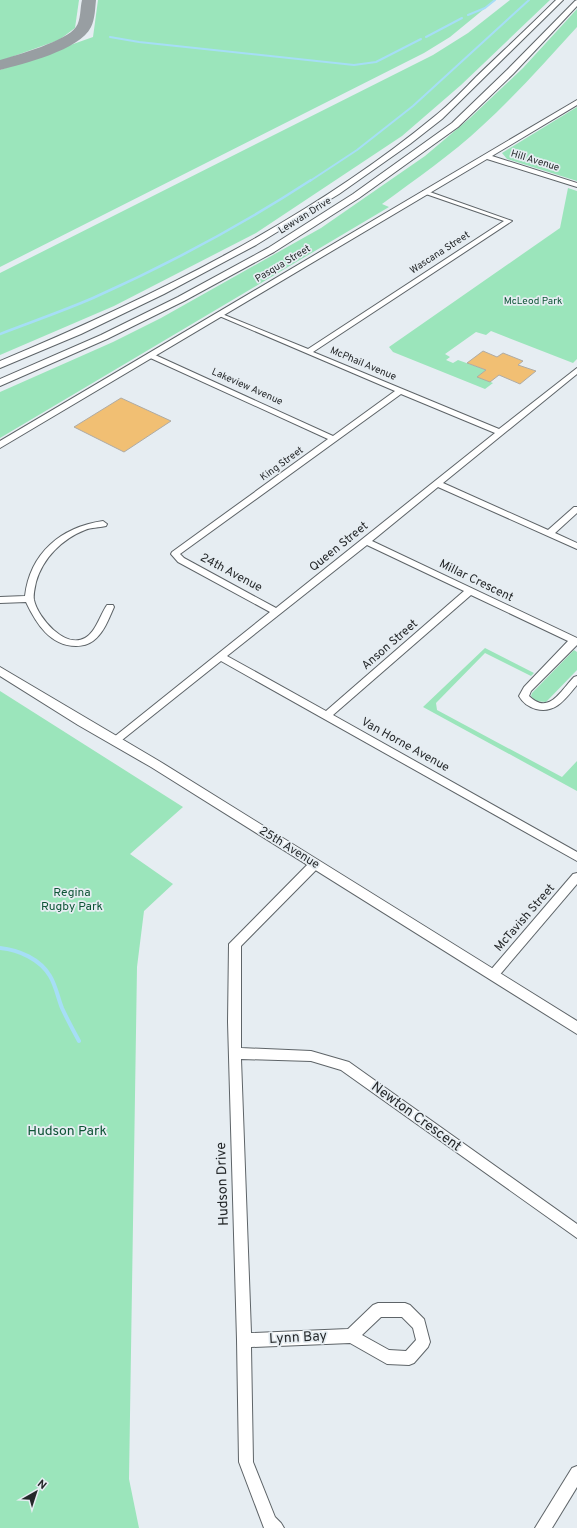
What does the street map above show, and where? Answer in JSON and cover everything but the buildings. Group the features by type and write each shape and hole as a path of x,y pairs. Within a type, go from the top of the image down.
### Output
{"main road":[{"name":"Lewvan Drive","path":"0,365 78,332 161,292 252,243 336,192 388,156 439,117 560,0"},
{"name":"Lewvan Drive","path":"0,383 104,337 181,299 270,250 349,201 455,125 510,72 577,2"}],"street":[{"name":"Pasqua Street","path":"0,445 577,102"},
{"name":"Hill Avenue","path":"486,156 577,185"},
{"name":"Wascana Street","path":"308,352 509,221 424,192"},
{"name":"McPhail Avenue","path":"220,315 499,432"},
{"name":"Lakeview Avenue","path":"150,356 334,439"},
{"name":"Queen Street","path":"114,741 366,541 577,370"},
{"name":"King Street","path":"175,554 400,390"},
{"path":"437,483 577,546"},
{"path":"549,534 577,509"},
{"path":"103,524 83,527 69,534 47,553 35,570 29,599 39,621 50,633 72,644 84,642 93,637 110,607"},
{"name":"Millar Crescent","path":"366,541 575,641"},
{"name":"24th Avenue","path":"175,554 181,560 277,612"},
{"name":"Anson Street","path":"326,716 470,591"},
{"path":"0,600 29,599"},
{"path":"575,641 527,689 524,696 527,701 536,705 553,705 577,679"},
{"name":"Van Horne Avenue","path":"220,656 577,857"},
{"name":"25th Avenue","path":"0,671 114,741 155,764 577,1028"},
{"name":"Hudson Drive","path":"276,1528 269,1522 246,1462 244,1340 235,1053 235,944 315,864"},
{"name":"McTavish Street","path":"493,975 577,877"},
{"name":"Newton Crescent","path":"235,1053 311,1056 344,1066 577,1232"},
{"path":"378,1310 405,1310 418,1324 423,1342 409,1358 387,1357 351,1336 378,1310"},
{"name":"Lynn Bay","path":"244,1340 351,1336"},
{"path":"543,1528 577,1473"}],"green space":[{"path":"0,0 79,0 75,28 59,40 0,61"},
{"path":"98,0 495,0 450,37 424,53 0,267 0,70 93,37"},
{"path":"510,0 550,0 461,85 402,136 256,233 114,306 0,355 0,273 433,55 468,33"},
{"path":"577,9 577,27 531,78 470,137 382,204 389,207 0,438 0,392 113,342 161,318 321,228 425,156 470,118 523,68"},
{"path":"577,107 577,181 507,159 502,153"},
{"name":"McLeod Park","path":"568,188 577,191 577,359 573,363 491,331 486,335 476,332 445,354 450,357 446,360 453,363 458,360 486,370 478,377 493,383 485,389 393,352 389,347 560,228"},
{"path":"485,648 534,673 531,676 485,653 436,703 437,710 562,777 577,761 577,791 423,707"},
{"path":"574,650 577,652 577,670 546,702 535,701 531,696 532,693"},
{"path":"0,691 183,807 130,854 173,884 144,911 137,967 129,1479 139,1528 0,1528"}],"waterway":[{"path":"468,15 485,8 495,0"},
{"path":"310,181 357,150 413,106 529,0"},
{"path":"426,37 462,18"},
{"path":"110,37 139,42 354,65 376,62 421,39"},
{"path":"0,334 82,303 149,272 259,213 311,180"},
{"path":"0,948 22,953 35,960 46,970 52,980 62,1008 79,1041"}],"taxiway":[{"path":"0,65 57,45 77,35 84,27 89,0"}],"park label":[{"name":"Regina Rugby Park","path":"72,900"},
{"name":"Hudson Park","path":"67,1131"}]}
